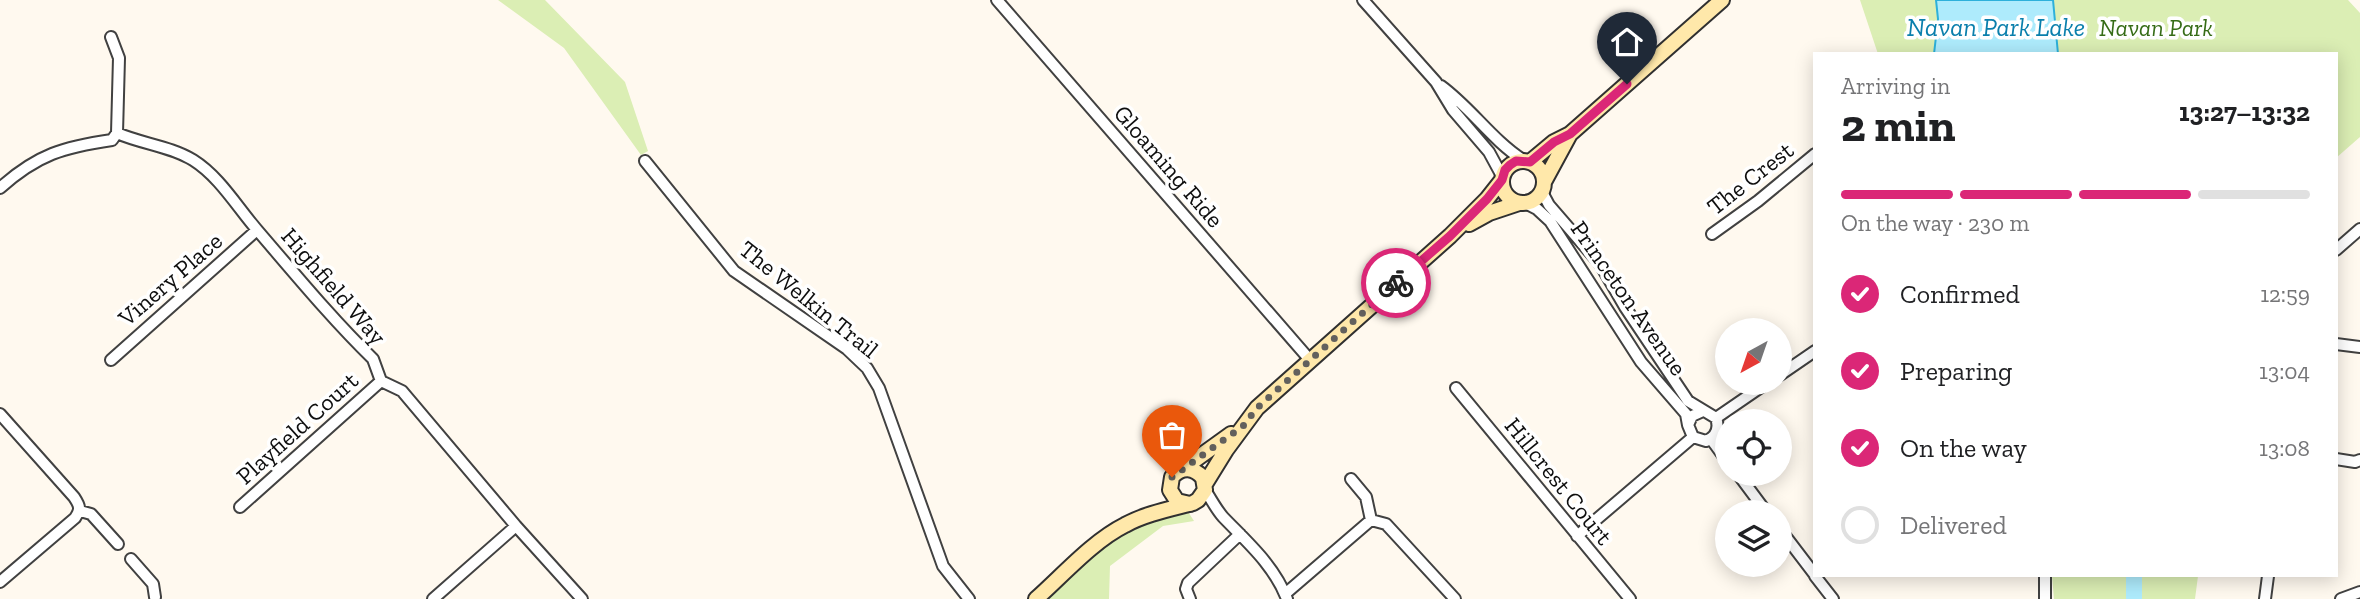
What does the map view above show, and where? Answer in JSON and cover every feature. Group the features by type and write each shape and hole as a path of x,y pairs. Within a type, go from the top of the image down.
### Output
{"street":[{"name":"Gloaming Ride","path":"997,0 1310,360"},
{"path":"1363,0 1436,82 1453,110 1489,152 1508,197 1522,203"},
{"path":"1036,599 1106,537 1125,525 1198,500 1257,408 1450,236 1487,199 1510,165 1527,161 1570,134 1722,0"},
{"path":"0,188 17,173 47,156 87,142 113,140 117,133 119,58 111,37"},
{"path":"1436,82 1458,99 1509,152 1541,170 1543,187"},
{"name":"Highfield Way","path":"117,133 139,143 170,149 210,172 257,230 373,359 381,381 402,391 516,526 582,599"},
{"path":"1450,236 1481,217 1535,200 1570,134"},
{"name":"The Crest","path":"1712,234 1758,201 1813,156"},
{"name":"The Welkin Trail","path":"645,161 734,271 847,349 867,368 879,388 943,566 969,599"},
{"name":"Princeton Avenue","path":"1543,187 1549,205 1600,264 1625,307 1688,401 1703,411"},
{"name":"Princeton Avenue","path":"1522,203 1537,209 1550,221 1642,362 1686,414 1688,425"},
{"path":"2338,248 2360,229"},
{"name":"Vinery Place","path":"111,360 257,230"},
{"path":"2338,344 2360,347"},
{"path":"1792,367 1813,352"},
{"name":"Playfield Court","path":"240,507 381,381"},
{"name":"Hillcrest Court","path":"1456,388 1630,599"},
{"path":"1729,409 1748,396"},
{"path":"1715,417 1703,411 1692,416 1688,425 1693,437 1701,441 1711,439 1715,434"},
{"path":"0,414 80,506 75,518 1,579"},
{"path":"1145,517 1164,499 1172,477 1243,426"},
{"path":"1577,536 1693,437"},
{"path":"1711,439 1715,444"},
{"path":"2338,459 2360,460"},
{"path":"1181,470 1188,469 1199,473 1221,515"},
{"path":"1350,479 1366,497 1371,520"},
{"path":"1170,483 1172,496 1177,501 1205,505 1221,515 1270,569 1286,596 1371,520"},
{"path":"80,511 91,514 118,544"},
{"path":"1371,520 1386,524 1455,599"},
{"path":"433,599 516,526"},
{"path":"1190,599 1186,589 1188,583 1240,534"},
{"path":"1792,545 1813,572"},
{"path":"131,559 153,584 153,598"},
{"path":"1816,577 1833,599"},
{"path":"2045,577 2045,599"},
{"path":"2265,599 2268,577"},
{"path":"2342,599 2360,592"}],"green space":[{"path":"498,0 545,0 625,82 648,151 641,155 564,48"},
{"name":"Navan Park","path":"1860,0 2348,0 2360,13 2360,137 2338,156 2338,52 1877,52"},
{"path":"1185,507 1194,521 1163,526 1110,566 1109,599 1040,599 1110,536"},
{"path":"2052,577 2198,577 2195,599 2054,599"}],"water":[{"name":"Navan Park Lake","path":"1936,0 2053,0 2058,52 1934,52 1938,19"}],"waterway":[{"path":"2134,577 2134,599"}],"way so far":[{"path":"1172,477 1243,426 1257,408 1396,283"}],"route":[{"path":"1396,283 1487,199 1510,165 1516,161 1530,162 1554,142 1570,134 1627,84"}]}
